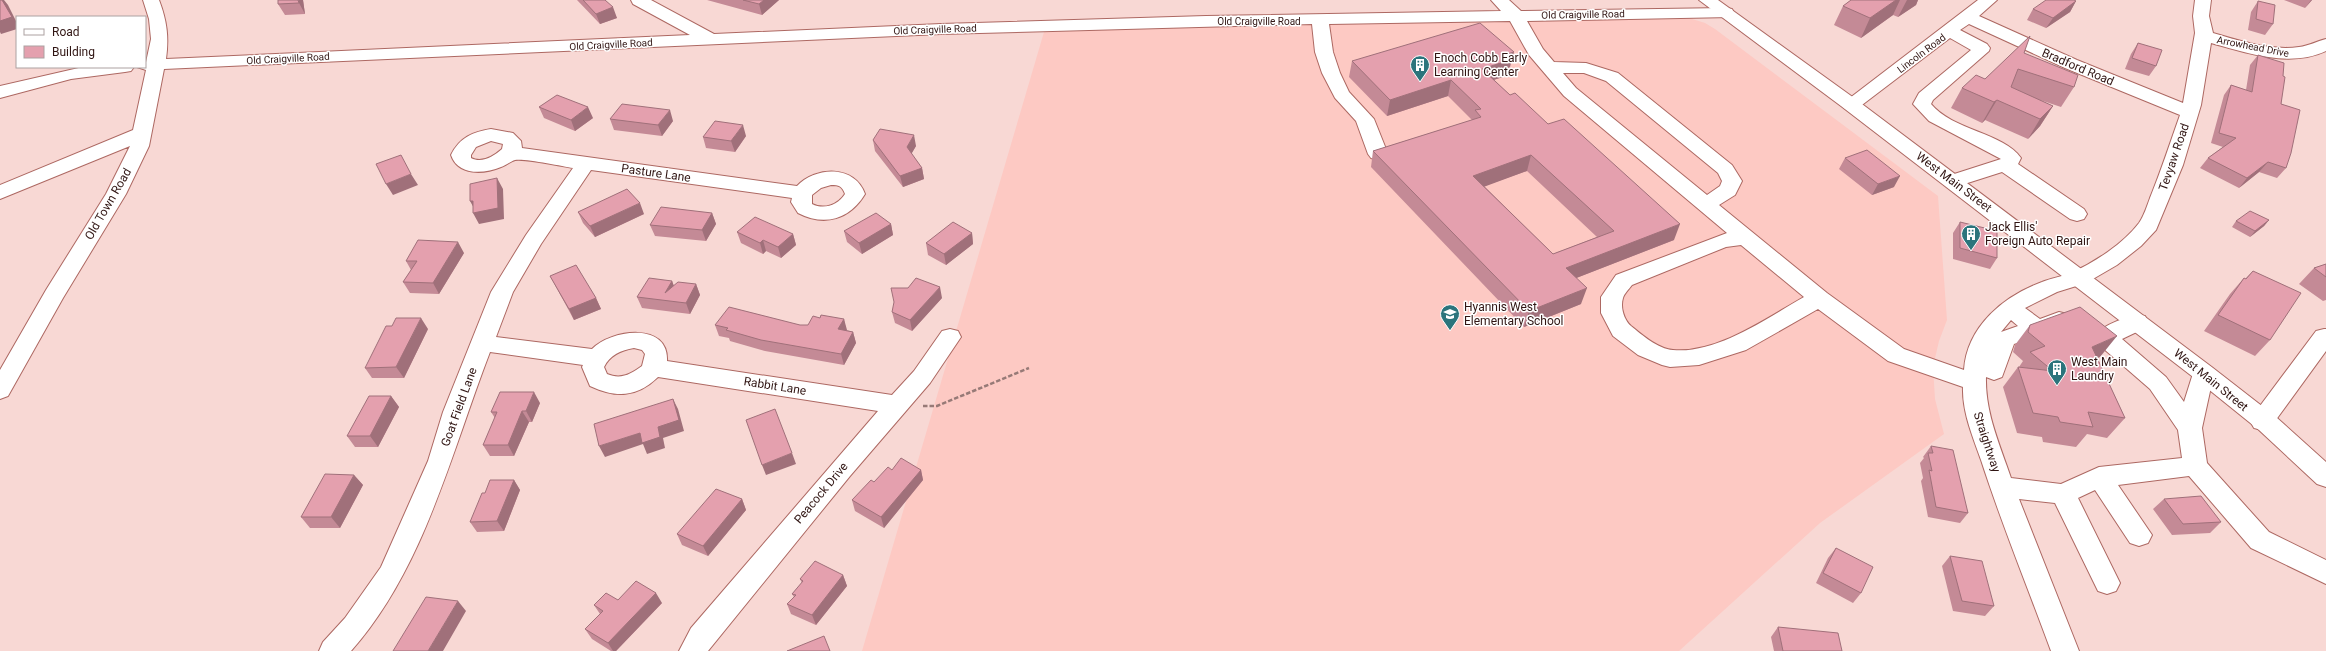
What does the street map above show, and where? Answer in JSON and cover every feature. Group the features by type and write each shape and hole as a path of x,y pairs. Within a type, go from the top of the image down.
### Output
{"street":[{"name":"Old Town Road","path":"0,390 54,294 116,194 132,164 143,133 151,65 160,39 158,19 151,0"},
{"path":"639,0 710,39"},
{"path":"1499,0 1515,15 1536,51 1570,92 1819,298 1862,332 1896,355 1984,376 2004,339 2076,314 2158,383 2190,428"},
{"name":"West Main Street","path":"1707,0 1851,104 2137,322 2262,421 2326,477"},
{"name":"Lincoln Road","path":"1851,104 1950,31 1989,0"},
{"name":"Tevyaw Road","path":"2078,278 2110,260 2134,241 2149,225 2173,165 2189,112 2203,36 2201,16 2203,0"},
{"name":"Old Craigville Road","path":"151,65 710,39 1064,25 1515,15 1591,7 1726,13"},
{"name":"Bradford Road","path":"1968,17 2065,61 2189,112"},
{"path":"1320,20 1324,52 1331,73 1341,94 1365,119 1378,154"},
{"path":"1950,31 1981,48 1980,51 1924,98 1922,104 1925,111 1937,119 2007,153 2011,158 2009,163 1954,182"},
{"name":"Arrowhead Drive","path":"2203,36 2264,50 2291,54 2312,51 2326,44"},
{"path":"1547,66 1586,68 1612,77 1725,169 1732,181 1728,190 1705,205"},
{"path":"0,92 70,74 117,68"},
{"path":"0,192 143,133"},
{"name":"Pasture Lane","path":"510,153 802,193"},
{"name":"Goat Field Lane","path":"333,651 355,627 390,574 434,475 455,412 502,292 516,266 586,163"},
{"path":"2004,164 2077,214"},
{"path":"1744,237 1722,240 1624,280 1612,297 1612,313 1621,330 1646,349 1670,359 1699,357 1738,344 1819,298"},
{"name":"Straightway","path":"2065,651 2002,487 1978,416 1974,397 1984,376 1976,359 1985,335 2009,308 2049,287 2078,278"},
{"path":"2009,308 2037,328"},
{"path":"2105,337 2137,322"},
{"name":"Peacock Drive","path":"693,651 701,637 922,377 950,337"},
{"path":"2262,421 2324,337"},
{"path":"641,340 651,345 657,352 654,368 645,377 633,383 619,386 607,385 598,380 593,372 597,358 607,348 620,342 641,340"},
{"path":"482,343 597,358"},
{"name":"Rabbit Lane","path":"654,368 897,405"},
{"path":"2203,373 2190,428 2194,466 2260,540 2326,573"},
{"path":"2002,487 2063,494 2099,477 2194,466"},
{"path":"2099,477 2139,535"},
{"path":"2063,494 2107,583"}],"path":[{"path":"897,405 937,406 1029,368"}],"shaded area":[{"name":"Hyannis West Elementary School","path":"1686,17 1705,23 1715,29 1938,196 1947,320 1939,341 1933,367 1935,399 1944,434 1820,523 1679,651 862,651 1044,32 1295,24"}],"building":[{"path":"0,0 2,0 12,17 0,21"},
{"path":"278,0 298,0 299,3 278,4"},
{"path":"583,0 605,0 613,7 596,14"},
{"path":"743,0 764,0 759,4"},
{"path":"1851,0 1896,0 1870,18 1843,6"},
{"path":"2046,0 2076,1 2053,18 2033,9"},
{"path":"2258,1 2275,5 2273,24 2256,19"},
{"path":"1480,23 1514,52 1504,55 1510,60 1482,69 1510,95 1515,93 1548,124 1564,119 1680,224 1566,268 1587,288 1529,311 1373,151 1481,117 1475,110 1481,109 1451,80 1390,100 1352,61","holes":["1531,155 1614,231 1553,254 1473,176"]},
{"path":"2030,36 2024,53 2078,75 2074,87 2018,69 2011,87 2053,106 2040,119 1997,100 1994,102 1962,88 1976,75 1985,79"},
{"path":"2138,43 2162,50 2156,66 2132,58"},
{"path":"2258,55 2284,63 2283,76 2285,77 2281,104 2300,110 2291,153 2286,168 2268,162 2247,178 2208,158 2236,138 2219,133 2231,85 2252,92"},
{"path":"557,95 588,107 571,120 539,107"},
{"path":"622,104 670,110 658,125 610,119"},
{"path":"715,121 743,125 731,141 703,137"},
{"path":"880,129 914,135 907,147 922,168 900,176 873,140"},
{"path":"1867,150 1900,176 1878,184 1845,158"},
{"path":"401,155 411,174 386,184 376,164"},
{"path":"497,178 498,208 473,213 473,201 470,201 470,184"},
{"path":"627,189 640,203 590,226 578,212"},
{"path":"661,207 712,213 702,230 650,225"},
{"path":"2250,211 2269,220 2255,231 2236,221"},
{"path":"876,213 891,224 859,243 844,231"},
{"path":"755,217 793,234 778,247 763,240 760,243 737,232"},
{"path":"953,222 972,233 944,254 926,243"},
{"path":"1960,222 1997,231 1997,258 1960,248"},
{"path":"418,240 458,242 433,283 403,282 417,261 406,261"},
{"path":"2326,264 2326,277 2314,268"},
{"path":"576,265 596,298 569,309 550,276"},
{"path":"2253,271 2301,293 2270,340 2218,315 2244,278 2246,279"},
{"path":"649,278 672,281 665,293 678,282 696,284 686,303 637,297"},
{"path":"916,278 940,287 910,320 892,312 894,302 891,288 908,288"},
{"path":"729,307 800,325 808,325 813,316 820,318 821,315 844,319 838,329 853,332 841,354 761,340 726,330 728,328 715,325"},
{"name":"West Main Laundry","path":"2080,307 2117,336 2092,347 2125,418 2088,412 2093,427 2060,422 2058,417 2033,413 2018,367 2053,371 2030,352 2045,346 2028,332 2030,325"},
{"path":"396,318 421,318 396,367 365,368 386,326 392,326"},
{"path":"500,392 534,392 526,411 522,411 508,445 483,445 497,412 491,412"},
{"path":"369,396 391,396 370,436 347,436"},
{"path":"673,399 679,420 658,427 660,437 642,443 640,433 599,446 594,424"},
{"path":"775,409 792,453 762,465 746,420"},
{"path":"1931,446 1953,450 1968,513 1936,507 1929,470 1932,471 1928,453 1933,453"},
{"path":"901,458 921,470 881,517 852,500 871,480 874,482 888,467 892,470"},
{"path":"325,474 354,475 331,517 301,517"},
{"path":"490,480 514,480 497,521 470,522 482,493 485,493"},
{"path":"716,489 742,499 703,546 677,534"},
{"path":"2201,496 2221,522 2183,524 2164,499"},
{"path":"1836,548 1873,567 1861,593 1823,573"},
{"path":"1950,556 1982,561 1994,606 1962,601"},
{"path":"815,561 843,575 812,615 787,604 796,595 792,594 803,581 800,579"},
{"path":"636,581 656,593 608,643 585,629 603,611 594,605 606,593 618,600"},
{"path":"426,597 458,601 428,651 393,651"},
{"path":"1778,627 1838,633 1842,651 1783,651"},
{"path":"824,636 830,651 787,651"}],"place":[{"name":"Enoch Cobb Early Learning Center","path":"1420,82"},
{"name":"Jack Ellis' Foreign Auto Repair","path":"1971,251"},
{"name":"Hyannis West Elementary School","path":"1450,331"},
{"name":"West Main Laundry","path":"2057,386"}]}
